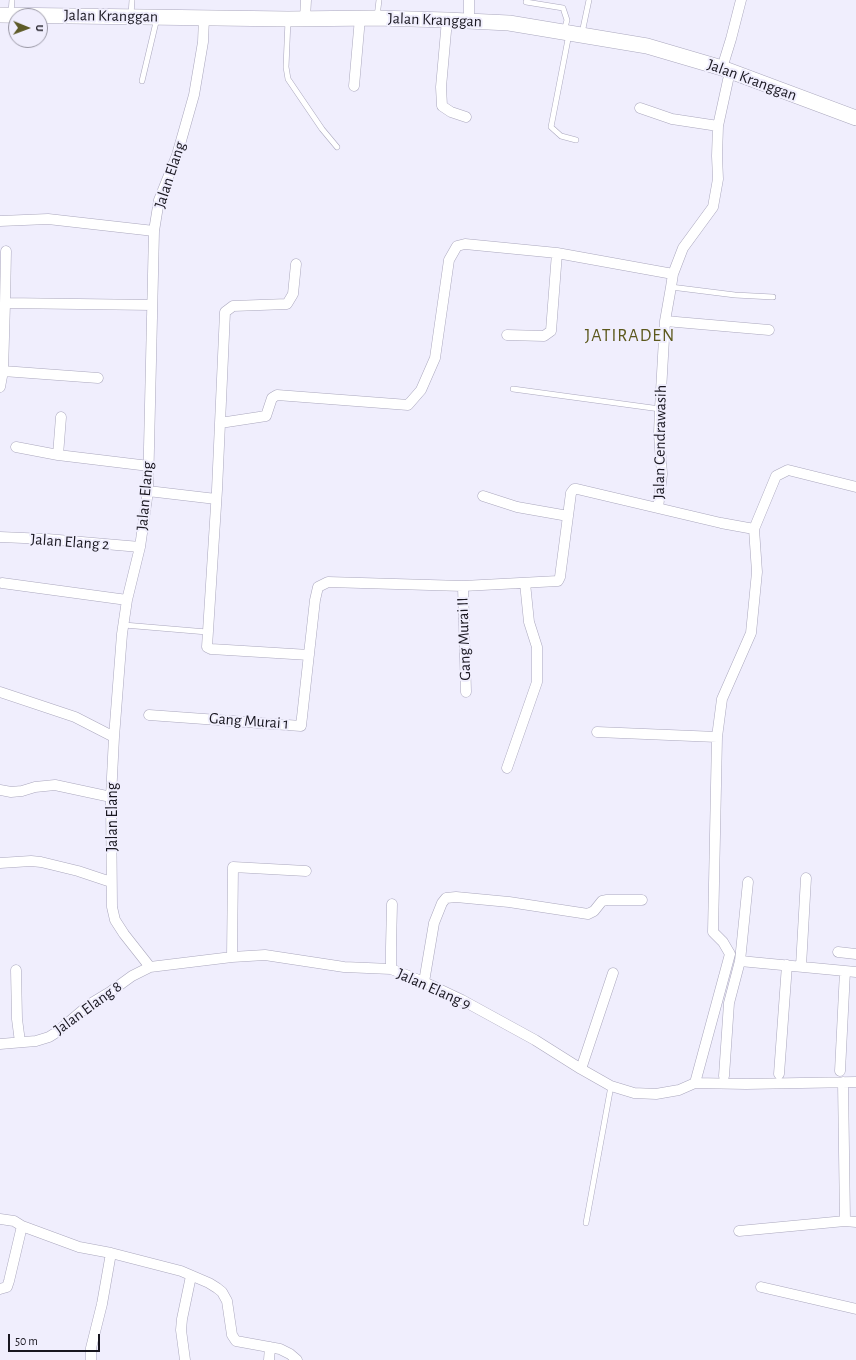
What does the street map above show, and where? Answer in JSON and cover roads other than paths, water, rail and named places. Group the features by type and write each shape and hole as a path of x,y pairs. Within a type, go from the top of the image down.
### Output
{"main road":[{"name":"Jalan Kranggan","path":"5,15 157,16 204,18 288,26 305,19 360,18 509,23 647,46 726,69 856,118"}],"street":[{"path":"305,19 306,0"},
{"path":"469,0 469,21"},
{"name":"Jalan Cendrawasih","path":"309,655 315,600 318,587 322,584 328,582 462,586 558,581 560,577 572,493 574,490 577,489 658,508 662,474 659,434 665,321 673,274 683,248 713,207 718,179 718,126 731,39 741,0"},
{"name":"Jalan Elang","path":"150,967 115,920 112,907 112,797 114,737 127,600 140,547 148,491 154,231 159,200 177,155 194,95 203,42 204,18"},
{"path":"354,86 360,18"},
{"path":"447,20 441,87 442,106 451,112 466,117"},
{"path":"640,108 672,119 718,126"},
{"path":"0,221 48,219 154,231"},
{"path":"220,423 266,416 272,398 277,395 408,405 421,390 435,358 449,260 457,246 465,244 557,253 673,274"},
{"path":"0,387 3,371 6,251"},
{"path":"507,335 544,336 551,331 557,253"},
{"path":"296,264 292,294 287,304 233,306 225,312 207,647 211,649 309,655"},
{"path":"5,303 152,305"},
{"path":"665,321 769,330"},
{"path":"3,371 98,378"},
{"path":"58,454 61,417"},
{"path":"16,446 58,454 149,466"},
{"path":"856,487 788,470 776,476 754,529 757,572 751,633 722,699 717,737 713,932 723,942 730,954 695,1083 746,1084 856,1082"},
{"path":"148,491 216,499"},
{"path":"483,496 517,507 568,516"},
{"path":"658,508 720,523 754,529"},
{"name":"Jalan Elang 2","path":"0,537 46,539 140,547"},
{"path":"2,583 127,600"},
{"path":"507,768 537,682 537,647 529,622 525,583"},
{"name":"Gang Murai II","path":"462,586 466,692"},
{"name":"Gang Murai 1","path":"149,715 301,726 309,655"},
{"path":"0,692 75,716 114,737"},
{"path":"597,732 717,737"},
{"path":"0,790 11,792 22,791 35,787 55,785 112,797"},
{"path":"0,862 41,862 111,882"},
{"path":"232,957 233,867 306,871"},
{"path":"801,966 806,878"},
{"path":"724,1076 729,1003 740,961 748,882"},
{"path":"424,982 434,923 442,903 446,898 456,896 510,902 588,914 594,911 602,901 642,900"},
{"path":"391,969 392,904"},
{"path":"838,952 856,954"},
{"name":"Jalan Elang 9","path":"150,967 232,957 265,955 344,967 391,969 424,982 462,1000 535,1040 611,1086 634,1093 656,1094 679,1090 695,1083"},
{"path":"740,961 856,972"},
{"path":"779,1074 787,965"},
{"name":"Jalan Elang 8","path":"0,1044 36,1041 49,1037 90,1004 132,976 150,967"},
{"path":"16,970 17,1019 20,1042"},
{"path":"840,1070 845,971"},
{"path":"581,1069 613,973"},
{"path":"843,1082 845,1221"},
{"path":"0,1219 14,1221 22,1226 79,1247 111,1253 180,1271 210,1283 222,1292 227,1301 232,1335 236,1341 280,1349 290,1354 297,1360"},
{"path":"739,1231 845,1221 856,1222"},
{"path":"0,1289 7,1287 9,1282 22,1226"},
{"path":"91,1360 91,1348 102,1304 111,1253"},
{"path":"185,1360 181,1330 191,1276"},
{"path":"761,1287 856,1309"},
{"path":"270,1347 270,1360"}],"lane":[{"path":"5,15 12,0"},
{"path":"131,16 132,0"},
{"path":"376,18 379,0"},
{"path":"576,140 561,136 551,127 571,34 589,0"},
{"path":"526,2 563,8 571,34"},
{"path":"142,81 157,16"},
{"path":"288,26 286,67 288,79 322,129 337,147"},
{"path":"671,287 735,295 774,297"},
{"path":"513,389 660,409"},
{"path":"124,625 208,632"},
{"path":"586,1223 611,1086"}],"district":[{"name":"JATIRADEN","path":"630,336"}]}
